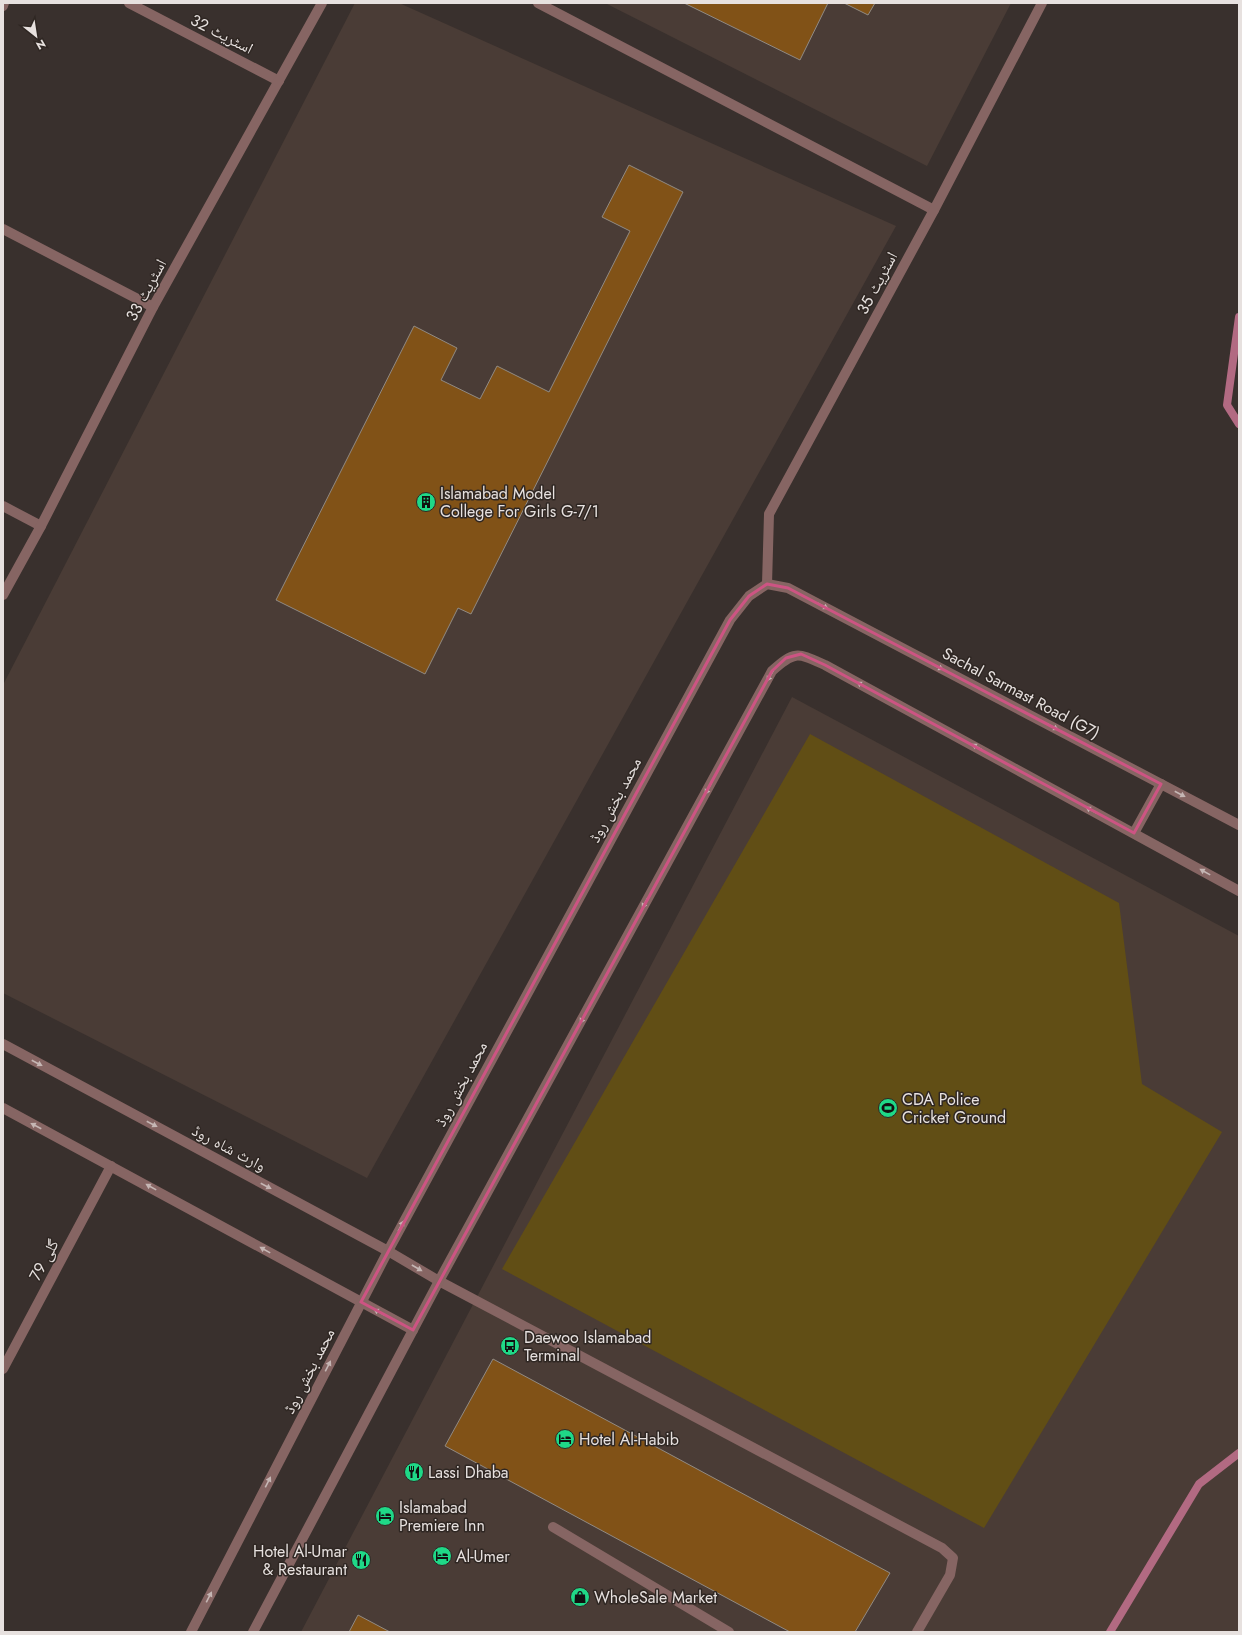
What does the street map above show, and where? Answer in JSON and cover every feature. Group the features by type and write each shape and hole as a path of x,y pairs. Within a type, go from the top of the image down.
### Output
{"street":[{"name":"اسٹریٹ 32","path":"129,3 279,81"},
{"name":"اسٹریٹ 33","path":"3,595 41,526 153,307 322,3"},
{"path":"538,3 934,210"},
{"name":"اسٹریٹ 35","path":"767,584 769,514 934,210 1042,3"},
{"path":"3,229 153,307"},
{"path":"3,506 41,526"},
{"name":"Sachal Sarmast Road (G7)","path":"767,584 788,588 1239,825"},
{"name":"محمد بخش روڈ","path":"191,1632 388,1251 730,620 749,596 767,584"},
{"path":"253,1632 439,1281 772,671 786,658 801,654 825,665 1239,890"},
{"path":"1134,833 1161,784"},
{"name":"وارث شاہ روڈ","path":"3,1044 388,1251 439,1281 942,1548 953,1558 950,1575 917,1632"},
{"path":"3,1108 414,1330"},
{"name":"گلی 79","path":"3,1369 111,1166"},
{"path":"553,1527 729,1632"}],"highlighted area":[{"path":"767,584 788,588 1161,784 1134,833 825,665 801,654 786,658 772,671 413,1330 361,1302 730,620 749,596"}],"shaded area":[{"path":"355,3 399,3 896,226 367,1178 3,993 3,685"},
{"path":"605,3 1011,3 927,166"},
{"path":"792,697 1239,936 1239,1632 301,1632"},
{"name":"CDA Police Cricket Ground","path":"810,734 1119,903 1142,1084 1222,1132 984,1528 502,1269"}],"building":[{"path":"684,3 828,3 800,60"},
{"path":"844,3 875,3 868,15"},
{"name":"Islamabad Model College For Girls G-7/1","path":"629,165 683,192 471,614 458,608 425,674 276,600 414,326 457,348 441,380 480,399 497,366 549,392 630,231 602,217"},
{"path":"493,1359 890,1573 855,1632 790,1632 445,1446"},
{"path":"358,1615 390,1632 349,1632"}],"waterway":[{"path":"1239,317 1227,405 1239,424"},
{"path":"1110,1632 1199,1484 1239,1453"}],"place":[{"name":"Islamabad Model College For Girls G-7/1","path":"426,502"},
{"name":"CDA Police Cricket Ground","path":"888,1108"},
{"name":"Daewoo Islamabad Terminal","path":"510,1346"},
{"name":"Hotel Al-Habib","path":"565,1439"},
{"name":"Lassi Dhaba","path":"414,1472"},
{"name":"Islamabad Premiere Inn","path":"385,1516"},
{"name":"Al-Umer","path":"442,1556"},
{"name":"Hotel Al-Umar & Restaurant","path":"361,1560"},
{"name":"WholeSale Market","path":"580,1597"}]}
